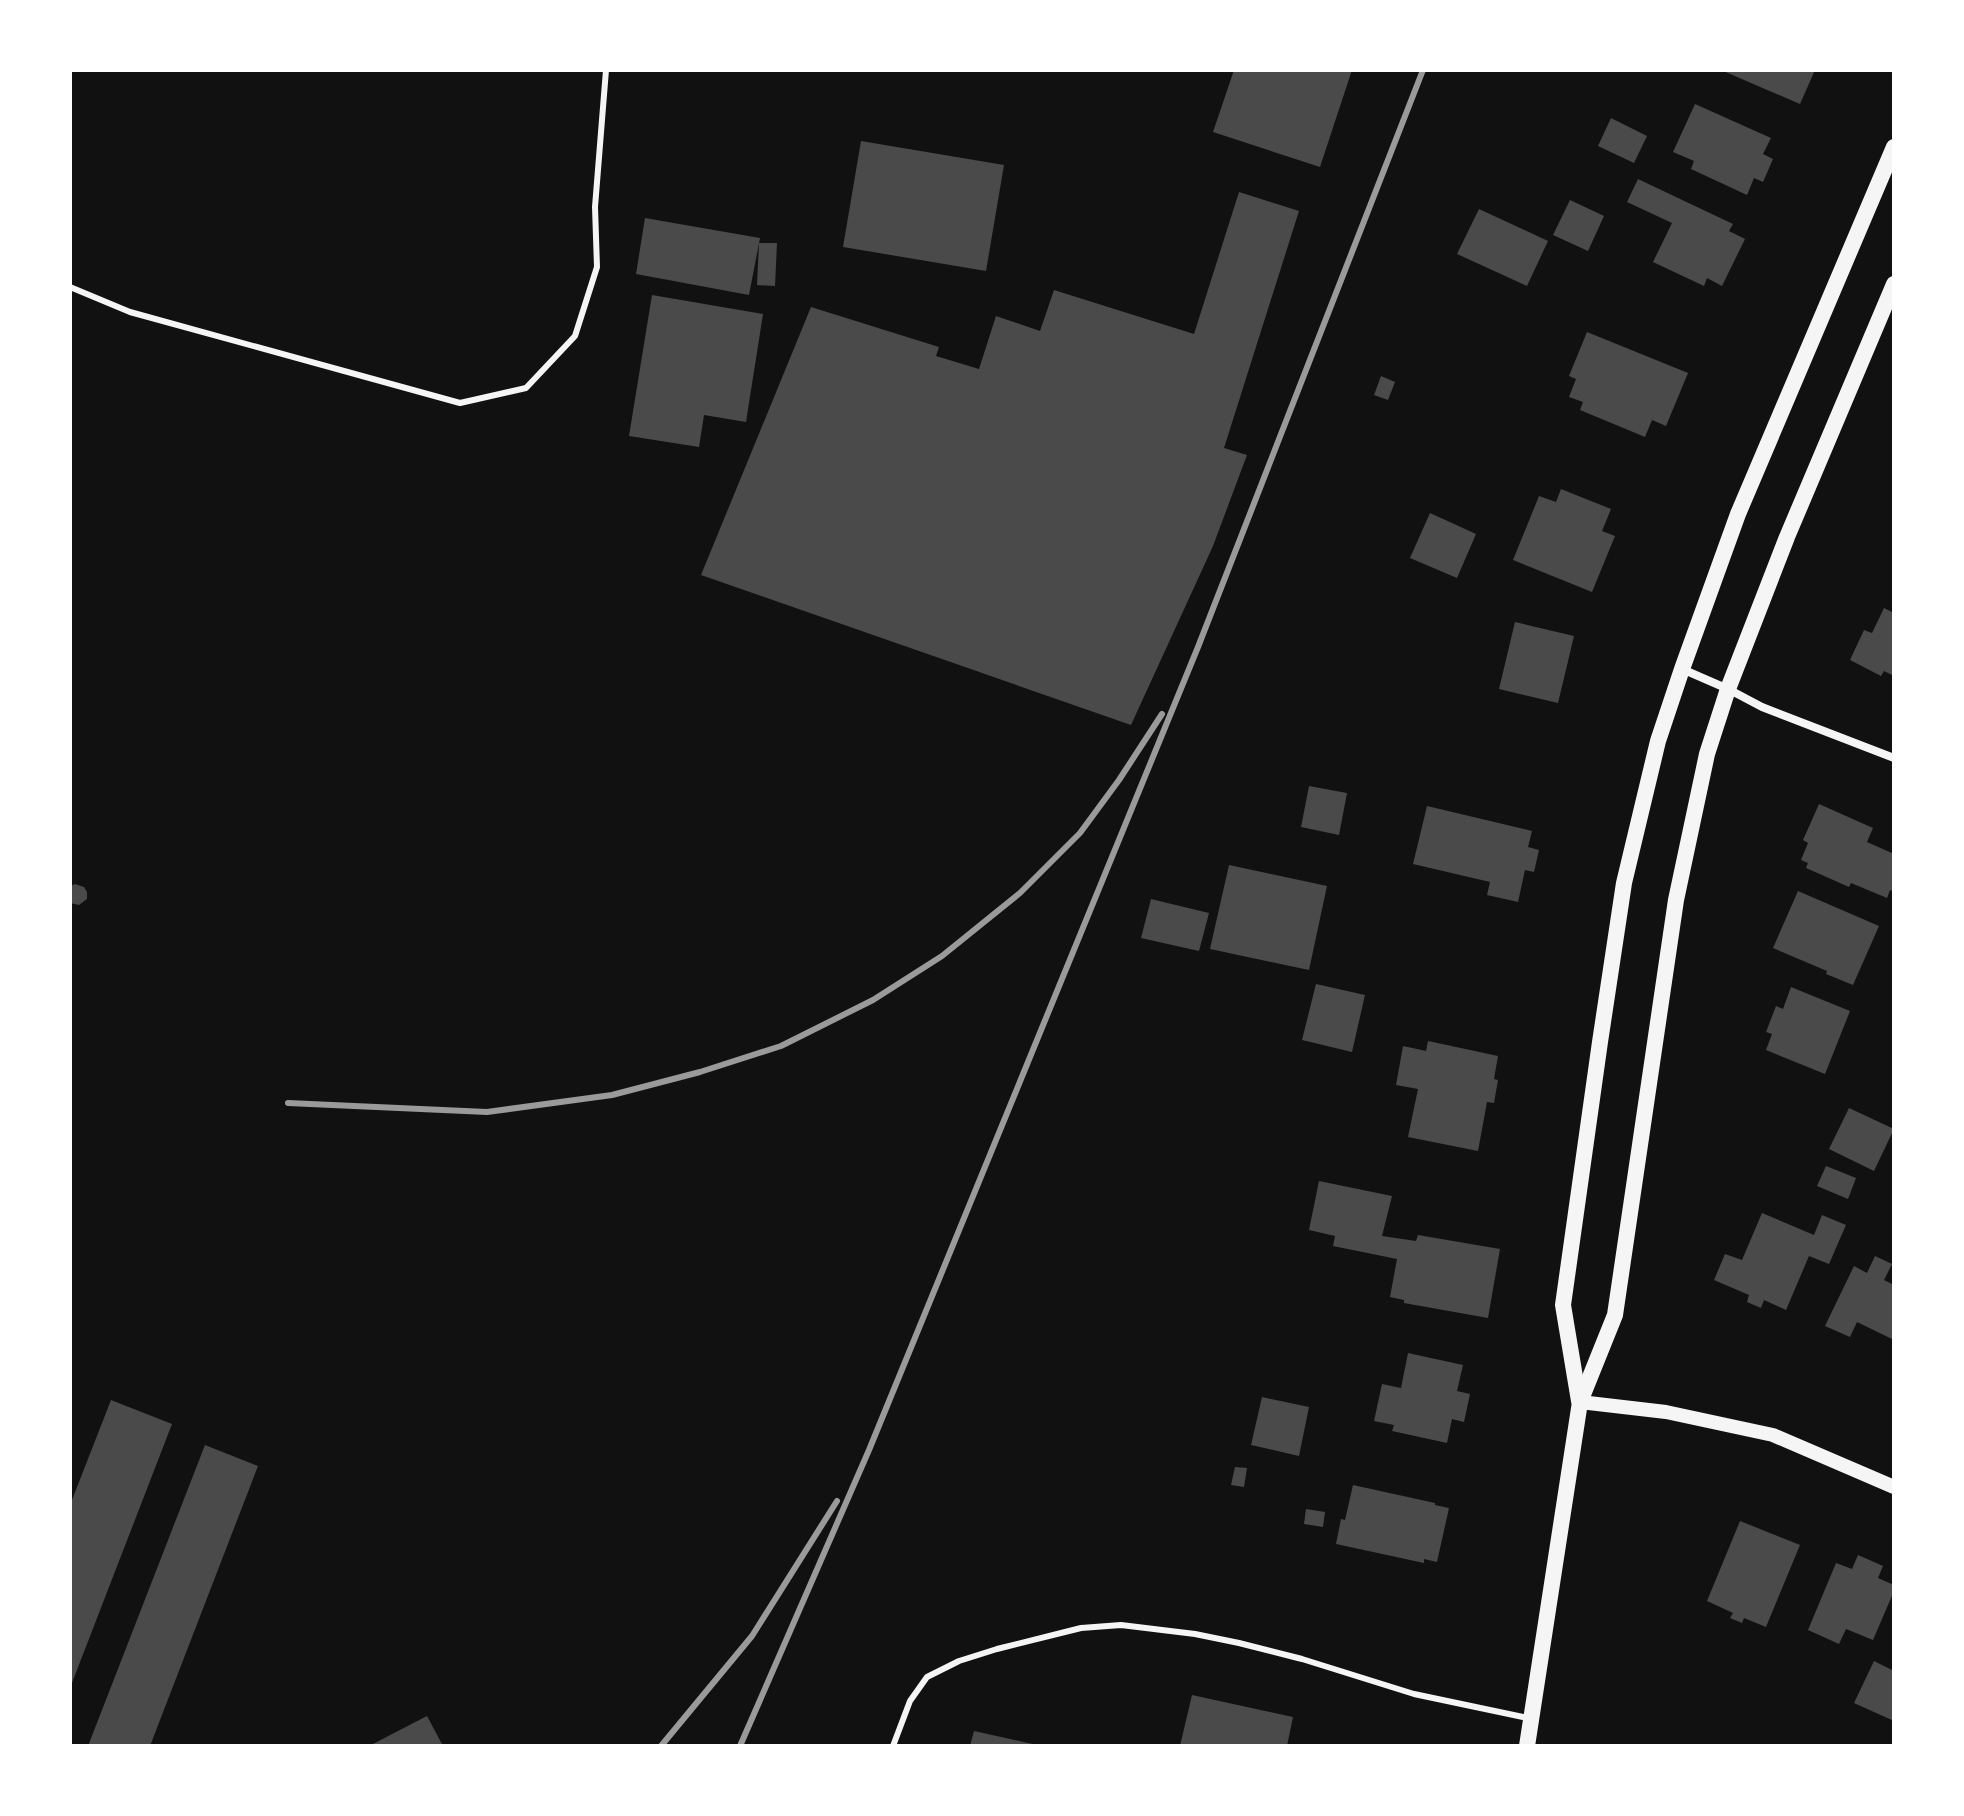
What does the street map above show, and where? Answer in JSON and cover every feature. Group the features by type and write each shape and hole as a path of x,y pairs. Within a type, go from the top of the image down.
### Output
{"main road":[{"path":"1580,1402 1563,1305 1624,883 1658,741 1738,514 1894,147"},
{"path":"1527,1746 1580,1402 1615,1315 1676,900 1707,754 1728,689 1787,537 1894,284"}],"street":[{"path":"1682,669 1762,707 1894,758"},
{"path":"1580,1402 1666,1412 1773,1435 1894,1487"}],"lane":[{"path":"70,287 130,312 460,403 526,388 575,336 597,267 595,207 606,70"},
{"path":"893,1746 910,1701 927,1677 959,1661 997,1649 1081,1628 1121,1625 1239,1643 1414,1694 1532,1719"}],"building":[{"path":"1234,70 1352,70 1320,167 1213,132"},
{"path":"1721,70 1815,70 1800,104"},
{"path":"1695,104 1771,138 1763,154 1773,159 1763,182 1754,178 1747,195 1691,169 1694,161 1673,152"},
{"path":"1611,118 1647,136 1634,163 1598,146"},
{"path":"861,141 1004,165 986,271 843,247"},
{"path":"1638,179 1733,224 1729,231 1745,239 1722,286 1707,278 1704,286 1653,262 1672,223 1627,202"},
{"path":"1239,192 1299,211 1224,448 1247,455 1213,546 1131,725 701,575 811,307 939,347 936,356 979,369 996,316 1040,331 1054,290 1194,334"},
{"path":"1570,200 1604,216 1588,251 1553,235"},
{"path":"1479,209 1548,241 1527,286 1457,254"},
{"path":"645,218 760,238 749,295 636,274"},
{"path":"759,243 777,243 775,286 757,285"},
{"path":"652,295 763,314 746,422 704,415 699,447 629,436"},
{"path":"1587,332 1688,373 1666,426 1652,420 1645,437 1580,410 1583,402 1569,397 1576,379 1569,376"},
{"path":"1381,376 1395,382 1388,400 1374,395"},
{"path":"1561,489 1611,509 1602,531 1615,536 1592,592 1513,560 1539,496 1556,502"},
{"path":"1430,513 1476,534 1457,578 1410,558"},
{"path":"1884,608 1894,613 1894,676 1884,671 1881,676 1850,660 1864,630 1872,633"},
{"path":"1515,622 1574,636 1558,703 1499,689"},
{"path":"1309,786 1347,793 1339,835 1301,827"},
{"path":"1819,804 1873,828 1867,842 1894,854 1894,892 1890,890 1887,898 1851,883 1849,887 1806,868 1808,863 1801,860 1808,843 1803,840"},
{"path":"1427,806 1532,831 1528,847 1539,850 1534,872 1525,870 1518,902 1487,895 1490,882 1413,864"},
{"path":"1229,865 1327,886 1309,970 1210,949"},
{"path":"70,886 84,887 87,892 87,899 79,905 70,903"},
{"path":"1798,891 1879,926 1853,985 1773,948"},
{"path":"1151,899 1209,913 1199,951 1141,938"},
{"path":"1316,984 1365,995 1352,1052 1302,1040"},
{"path":"1791,987 1850,1011 1825,1074 1766,1050 1772,1034 1766,1032 1776,1006 1783,1009"},
{"path":"1428,1041 1498,1056 1494,1103 1487,1102 1478,1151 1408,1137 1418,1089 1396,1085 1403,1046 1426,1051"},
{"path":"1849,1108 1894,1129 1874,1171 1829,1149"},
{"path":"1826,1166 1856,1178 1848,1199 1817,1186"},
{"path":"1319,1181 1392,1196 1382,1236 1416,1241 1418,1235 1500,1249 1488,1318 1404,1303 1404,1300 1390,1297 1397,1259 1333,1246 1335,1236 1309,1230"},
{"path":"1762,1213 1814,1235 1822,1215 1846,1225 1829,1264 1809,1256 1786,1310 1764,1300 1761,1308 1747,1302 1749,1295 1714,1280 1725,1254 1742,1260"},
{"path":"1875,1256 1892,1264 1884,1280 1894,1285 1894,1340 1857,1322 1850,1337 1825,1326 1854,1266 1867,1273"},
{"path":"1408,1353 1463,1365 1457,1391 1470,1394 1464,1422 1452,1419 1447,1443 1392,1431 1394,1425 1374,1421 1382,1384 1401,1388"},
{"path":"1262,1397 1309,1407 1299,1456 1251,1445"},
{"path":"111,1400 172,1424 70,1688 70,1505"},
{"path":"205,1445 258,1466 150,1746 88,1746"},
{"path":"1235,1467 1247,1468 1244,1487 1231,1485"},
{"path":"1353,1485 1449,1508 1437,1562 1424,1559 1424,1563 1336,1544"},
{"path":"1306,1509 1325,1512 1323,1527 1304,1524"},
{"path":"1740,1521 1800,1545 1766,1627 1744,1618 1742,1623 1730,1618 1733,1613 1707,1601"},
{"path":"1858,1555 1883,1566 1878,1578 1894,1585 1894,1591 1873,1640 1846,1629 1839,1644 1808,1630 1836,1563 1852,1569"},
{"path":"1874,1661 1894,1671 1894,1721 1854,1703"},
{"path":"1192,1695 1293,1717 1287,1746 1180,1746"},
{"path":"427,1716 443,1746 369,1746"},
{"path":"974,1731 1037,1745 1037,1746 970,1746"}],"railway":[{"path":"740,1746 869,1450 1198,647 1423,70"},
{"path":"288,1103 487,1112 612,1095 700,1072 781,1046 873,1000 942,956 1020,893 1080,833 1162,714"},
{"path":"661,1746 752,1636 837,1501"}]}
